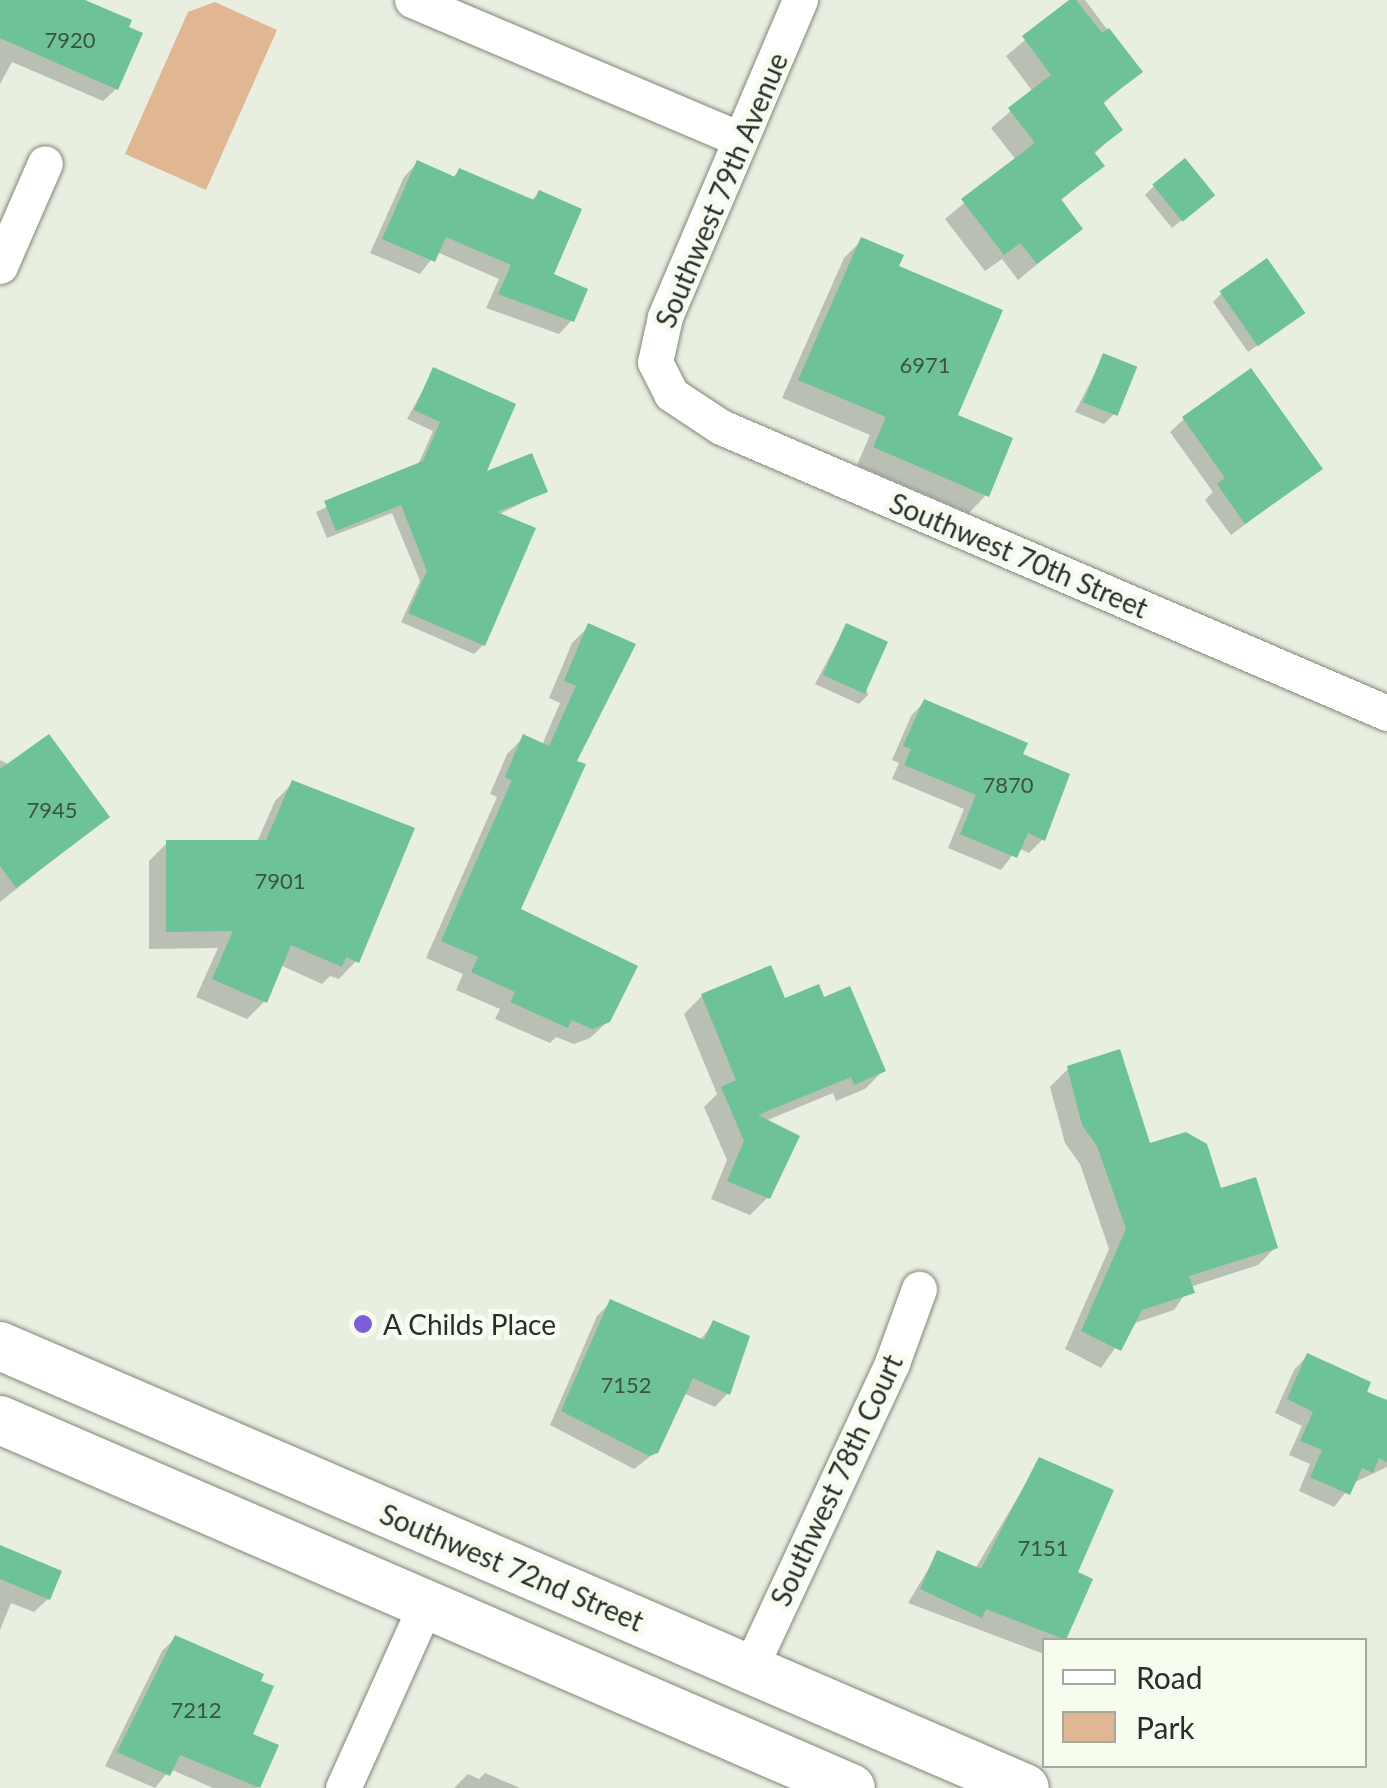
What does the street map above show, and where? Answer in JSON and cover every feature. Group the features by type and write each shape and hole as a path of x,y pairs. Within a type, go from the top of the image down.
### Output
{"main road":[{"name":"Southwest 72nd Street","path":"0,1346 748,1670 994,1782"},
{"path":"0,1420 850,1788"}],"street":[{"path":"412,0 740,139"},
{"name":"Southwest 79th Avenue","path":"661,381 657,345 800,0"},
{"path":"0,266 46,163"},
{"name":"Southwest 70th Street","path":"661,381 685,406 720,427 1387,713"},
{"name":"Southwest 78th Court","path":"748,1670 892,1363 919,1289"},
{"path":"343,1788 426,1604"}],"green space":[{"path":"215,2 277,30 206,190 125,154 188,12"}],"building":[{"path":"0,0 85,0 132,20 129,27 143,33 118,90 0,38"},
{"path":"1069,0 1076,0 1102,33 1109,28 1143,72 1103,102 1123,130 1094,152 1105,166 1061,199 1083,229 1037,264 1020,243 1004,255 961,199 1035,143 1008,108 1051,75 1022,36"},
{"path":"1185,158 1215,195 1183,222 1152,184"},
{"path":"417,160 455,177 459,168 534,200 539,190 582,209 554,274 588,289 574,322 498,294 511,265 446,237 435,262 382,239"},
{"path":"861,237 904,255 899,266 1003,310 958,415 1013,438 989,497 873,447 886,417 798,380"},
{"path":"1267,258 1305,313 1258,346 1219,291"},
{"path":"1103,353 1137,367 1117,416 1083,402"},
{"path":"433,367 516,404 487,471 532,453 548,492 497,512 536,528 485,646 408,613 427,571 401,505 336,531 324,501 423,461 440,422 414,410"},
{"path":"1251,368 1323,469 1245,524 1217,484 1225,478 1182,417"},
{"path":"588,623 636,644 577,761 586,764 521,909 638,966 610,1022 592,1029 572,1020 568,1028 510,1002 515,992 471,972 478,957 441,941 512,780 505,777 523,734 549,746 576,686 564,681"},
{"path":"846,623 888,642 865,694 823,675"},
{"path":"924,699 1028,743 1023,754 1070,774 1045,841 1028,833 1017,858 960,834 976,795 904,765 911,749 903,746"},
{"path":"49,734 110,817 16,888 0,866 0,769"},
{"path":"292,780 415,828 359,963 346,957 342,967 291,945 267,1003 212,979 233,931 166,932 166,840 266,840"},
{"path":"771,965 785,998 819,984 824,997 850,986 886,1071 854,1085 851,1077 758,1115 800,1136 770,1199 727,1181 744,1141 721,1087 736,1080 701,994"},
{"path":"1120,1049 1150,1143 1186,1132 1207,1144 1221,1188 1256,1177 1278,1248 1189,1276 1195,1293 1142,1310 1121,1351 1081,1331 1126,1229 1097,1146 1082,1125 1067,1066"},
{"path":"610,1299 704,1340 713,1320 750,1336 730,1395 693,1378 658,1453 649,1456 561,1411"},
{"path":"1307,1353 1371,1382 1367,1392 1387,1400 1387,1462 1379,1458 1373,1473 1362,1468 1350,1495 1310,1477 1322,1450 1300,1441 1313,1412 1287,1399"},
{"path":"1039,1457 1114,1490 1078,1572 1093,1579 1067,1638 986,1609 982,1618 920,1589 937,1550 981,1569"},
{"path":"0,1545 62,1571 50,1600 0,1579"},
{"path":"175,1635 264,1674 261,1681 274,1686 253,1734 279,1745 260,1788 180,1755 170,1776 117,1752"}],"place":[{"name":"A Childs Place","path":"363,1324"}]}
